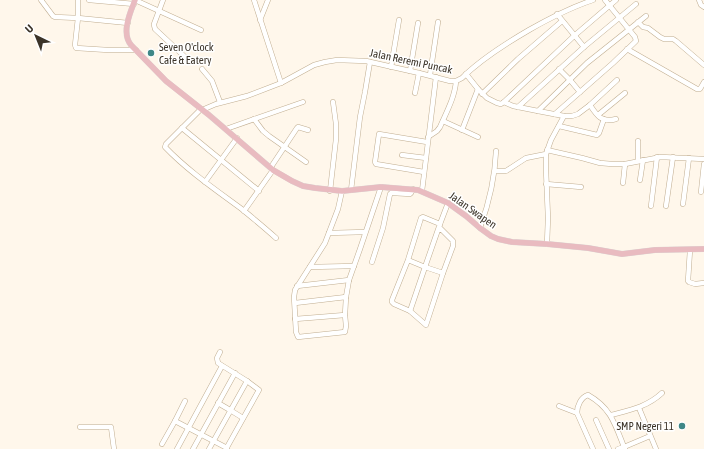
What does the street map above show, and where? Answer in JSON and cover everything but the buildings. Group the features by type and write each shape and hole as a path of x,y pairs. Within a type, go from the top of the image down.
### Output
{"main road":[{"path":"135,1 126,34 129,43 166,81 209,115"},
{"name":"Jalan Swapen","path":"209,115 272,169 303,186 342,191 381,187 422,191 448,203 491,236 504,241 588,248 622,254 654,250 704,249"}],"street":[{"path":"41,0 54,17 128,23"},
{"path":"78,0 76,48 136,50"},
{"path":"88,0 135,1 201,30"},
{"path":"163,0 154,26 155,29 184,58"},
{"path":"254,0 281,83"},
{"path":"260,20 268,0"},
{"name":"Jalan Reremi Puncak","path":"202,109 220,102 247,96 281,83 314,66 337,60 370,62 450,81 456,81 462,78 508,42 557,14 582,2 593,0"},
{"path":"555,114 636,41 635,37 605,0"},
{"path":"466,74 482,94 489,100 501,104 574,36 616,0"},
{"path":"699,0 701,5 704,7"},
{"path":"518,107 584,47 636,4"},
{"path":"557,14 584,47"},
{"path":"538,111 587,63 646,16"},
{"path":"391,67 399,20"},
{"path":"482,94 518,59 562,21"},
{"path":"430,76 438,22"},
{"path":"638,22 642,27 648,28 660,38 676,40 704,65"},
{"path":"410,71 418,23"},
{"path":"627,49 697,89 700,89 704,82"},
{"path":"351,190 360,117 370,62"},
{"path":"202,69 212,81 220,102"},
{"path":"559,69 580,92"},
{"path":"415,93 419,73"},
{"path":"422,191 436,77"},
{"path":"504,102 518,107 564,116 572,116 590,105 617,80"},
{"path":"424,172 374,163 379,134 428,139 439,129 443,121 454,94 456,81"},
{"path":"462,130 478,89"},
{"path":"598,115 625,93"},
{"path":"226,129 303,102"},
{"path":"330,190 336,140 336,124 333,102"},
{"path":"590,105 598,115 604,119 610,121 616,119"},
{"path":"209,115 212,106"},
{"path":"202,109 166,144 165,147 205,182 244,211 276,238"},
{"path":"547,244 547,152 551,140 564,116"},
{"path":"254,119 263,131 306,162"},
{"path":"559,126 597,135 604,119"},
{"path":"443,121 478,137"},
{"path":"244,211 259,191 297,127 308,130"},
{"path":"182,128 259,191"},
{"path":"205,182 237,138"},
{"path":"638,141 640,180"},
{"path":"480,228 490,197 496,151"},
{"path":"494,171 508,170 526,158 547,152 582,158 600,164 625,164 657,157 704,159"},
{"path":"402,155 426,158"},
{"path":"651,206 657,157"},
{"path":"666,206 673,157"},
{"path":"683,204 689,158"},
{"path":"623,184 625,164"},
{"path":"701,192 704,164"},
{"path":"546,184 581,186"},
{"path":"342,191 330,233 297,286 294,294 295,319 298,337 345,332 346,297 349,280 381,187"},
{"path":"372,262 383,228 390,194 410,194 412,193 413,189"},
{"path":"410,311 448,203"},
{"path":"421,217 439,226 452,240 453,243 425,325 410,311 392,302 408,260 421,217"},
{"path":"330,233 365,232"},
{"path":"690,250 688,281 692,283 704,283"},
{"path":"408,260 443,273"},
{"path":"310,267 354,266"},
{"path":"297,286 349,280"},
{"path":"295,303 346,297"},
{"path":"295,319 345,315"},
{"path":"175,421 226,448 259,390 218,363 217,358 220,352"},
{"path":"177,449 222,366"},
{"path":"193,449 235,373"},
{"path":"209,449 247,381"},
{"path":"611,415 639,408 654,400 662,393"},
{"path":"593,449 577,413 580,402 584,396 588,395 598,402 611,415 624,448"},
{"path":"162,444 185,402"},
{"path":"218,404 243,418"},
{"path":"559,406 577,413"},
{"path":"639,408 656,449"},
{"path":"596,420 609,449"},
{"path":"80,427 111,427 114,449"},
{"path":"618,449 624,448 650,436"}],"place":[{"name":"Seven O'clock Cafe & Eatery","path":"151,53"},
{"name":"SMP Negeri 11","path":"682,426"}]}
